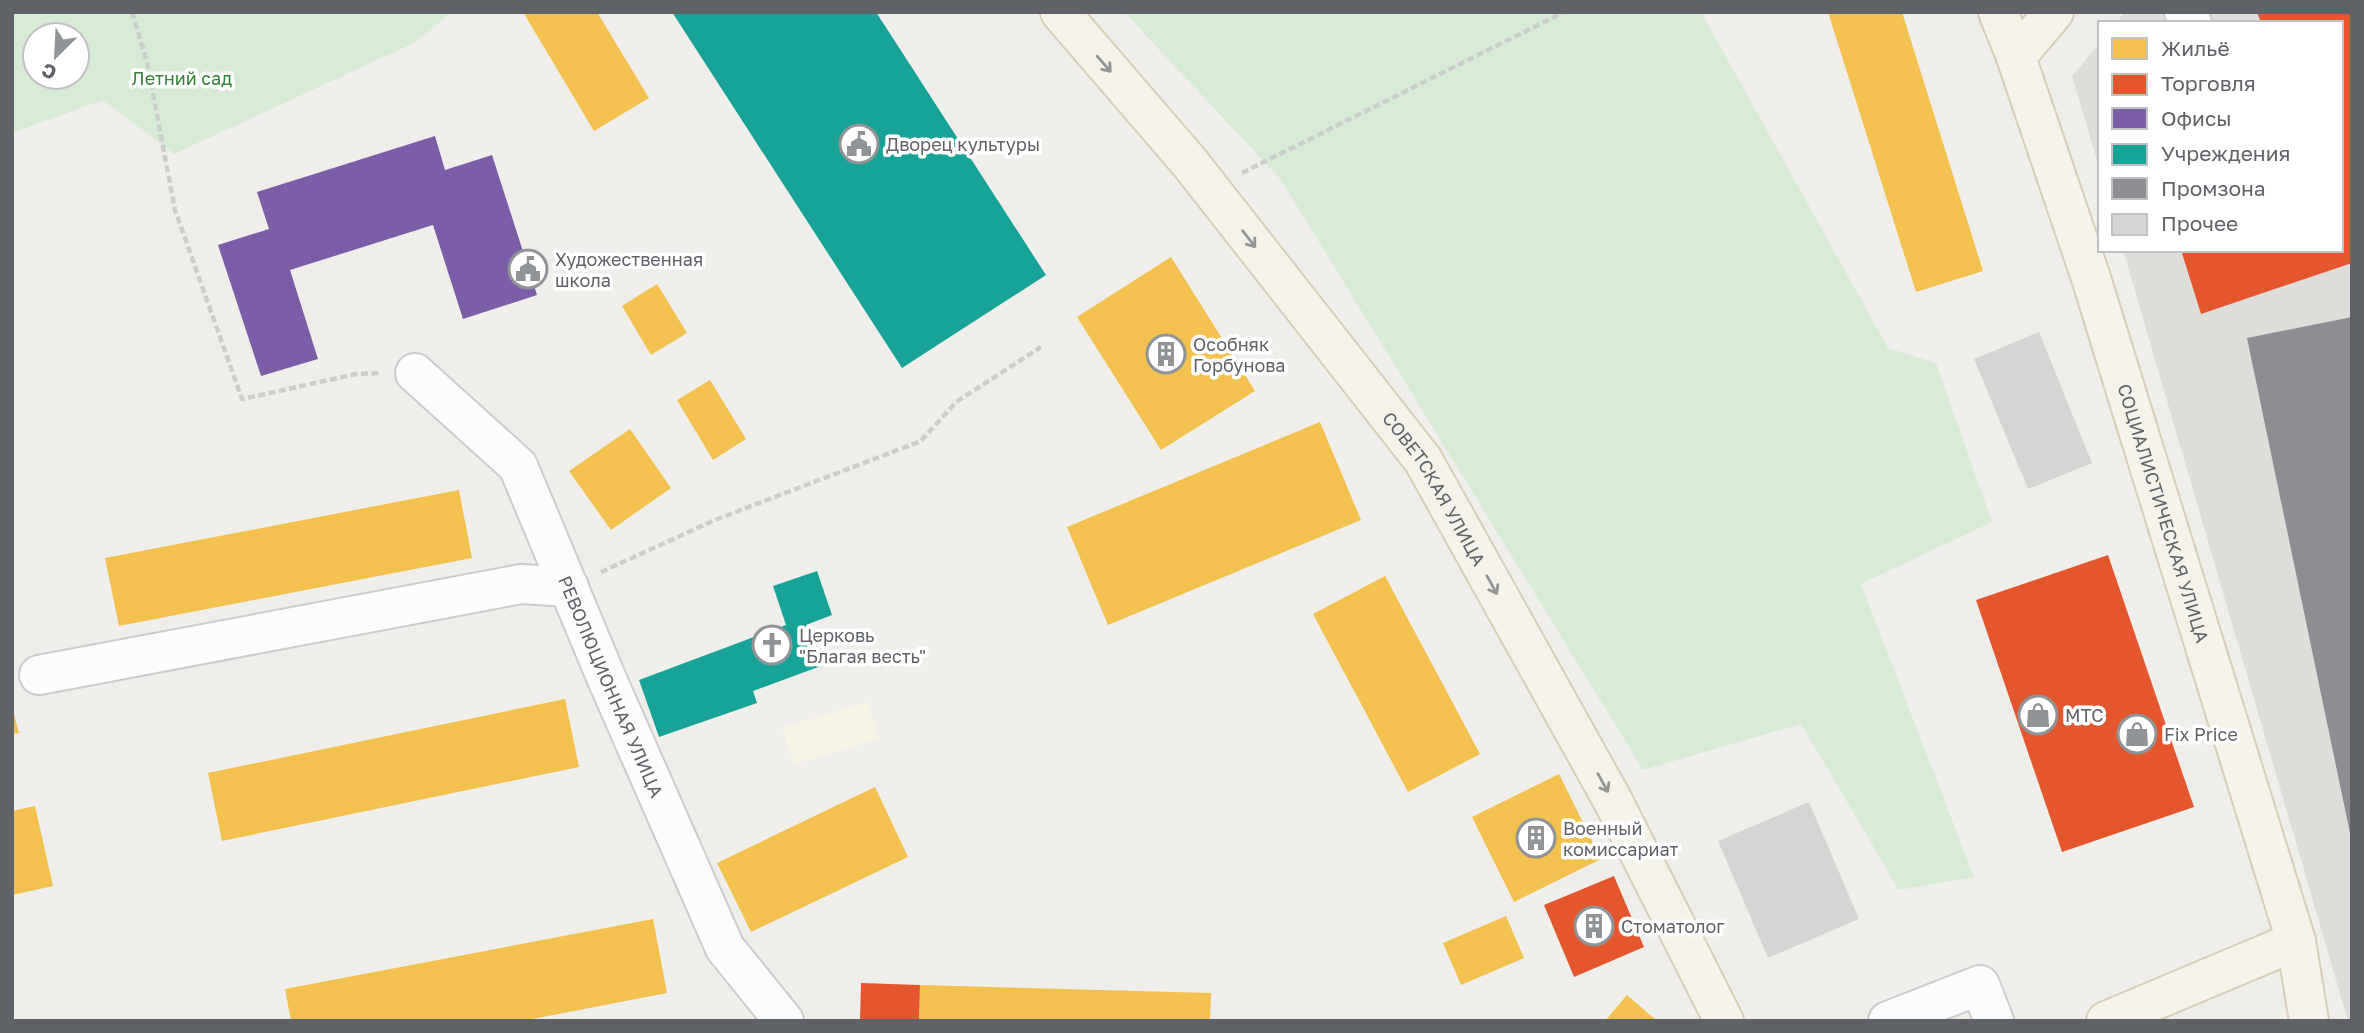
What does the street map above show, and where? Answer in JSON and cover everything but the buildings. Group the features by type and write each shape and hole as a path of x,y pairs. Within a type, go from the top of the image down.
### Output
{"main road":[{"name":"СОВЕТСКАЯ УЛИЦА","path":"1060,12 1210,189 1423,460 1613,801 1724,1021"},
{"name":"СОЦИАЛИСТИЧЕСКАЯ УЛИЦА","path":"1998,12 2016,57 2091,278 2296,941 2309,1021"},
{"path":"2016,57 2054,12"},
{"path":"2106,1021 2296,941"}],"lane":[{"name":"РЕВОЛЮЦИОННАЯ УЛИЦА","path":"415,373 518,466 725,948 783,1021"},
{"path":"39,675 521,584 569,587"},
{"path":"1888,1021 1980,985 1994,1021"}],"path":[{"path":"132,12 147,62 175,210 242,399 356,374 415,373"},
{"path":"1210,189 1563,12"},
{"path":"569,587 715,520 920,441 956,402 1041,347"}],"shaded area":[{"path":"2125,12 2352,12 2352,1021 2348,1021 2124,252 2343,252 2343,21 2118,21"},
{"path":"2098,45 2098,164 2072,76"},
{"path":"868,702 879,739 794,764 782,728"}],"green space":[{"name":"Летний сад","path":"12,12 452,12 414,43 174,154 103,100 12,133"},
{"path":"1124,12 1701,12 1888,348 1936,363 1992,522 1861,584 1974,877 1899,890 1801,724 1643,770 1281,180"}],"place":[{"name":"Дворец культуры","path":"859,144"},
{"name":"Художественная школа","path":"528,269"},
{"name":"Особняк Горбунова","path":"1166,354"},
{"name":"Церковь \"Благая весть\"","path":"772,645"},
{"name":"МТС","path":"2038,715"},
{"name":"Fix Price","path":"2137,734"},
{"name":"Военный комиссариат","path":"1536,838"},
{"name":"Стоматолог","path":"1594,926"}]}
